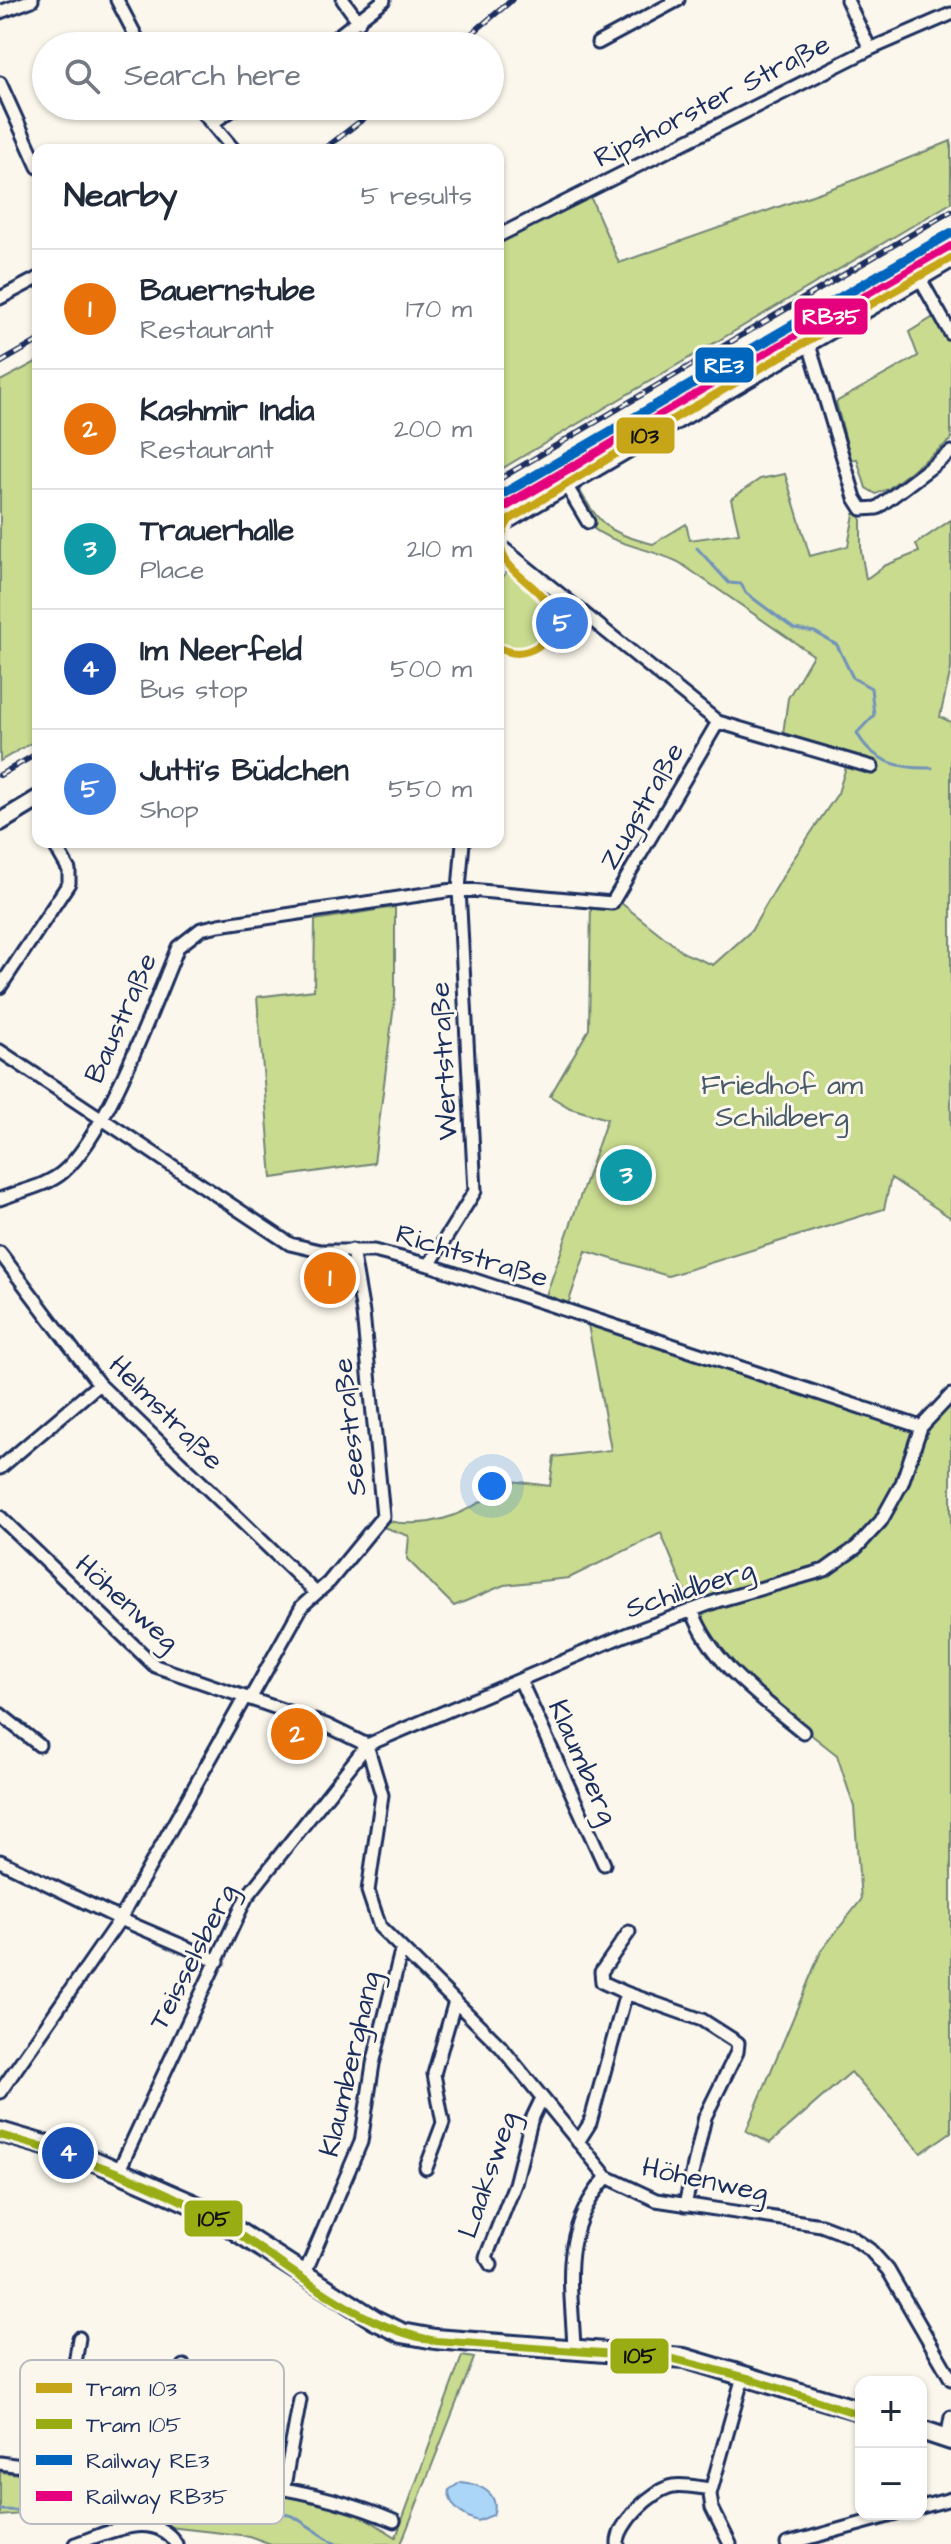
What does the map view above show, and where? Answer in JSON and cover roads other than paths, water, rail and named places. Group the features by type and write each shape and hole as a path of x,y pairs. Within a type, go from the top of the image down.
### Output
{"main road":[{"path":"504,521 951,259"},
{"path":"0,822 32,808"},
{"path":"0,2132 55,2146 119,2170 199,2207 375,2320 402,2333 435,2339 574,2347 684,2358 744,2373 855,2409"},
{"path":"927,2432 949,2439"}],"street":[{"path":"0,12 32,0"},
{"path":"117,0 134,32"},
{"path":"343,0 359,22"},
{"path":"345,32 384,0"},
{"path":"598,43 678,0"},
{"path":"847,0 870,49"},
{"name":"Ripshorster Straße","path":"504,233 870,49 951,14"},
{"path":"0,83 6,110 32,156"},
{"path":"217,120 214,122 230,144"},
{"path":"919,277 951,334"},
{"path":"0,298 32,281"},
{"path":"808,341 855,498 862,509 877,508 951,452"},
{"path":"566,485 588,522"},
{"name":"Zugstraße","path":"504,549 718,722 872,767"},
{"name":"Zugstraße","path":"459,889 615,902 718,722"},
{"path":"0,987 69,883 69,870 56,848"},
{"name":"Wertstraße","path":"429,1265 475,1191 459,889 462,848"},
{"name":"Baustraße","path":"0,1199 62,1173 101,1118 178,947 188,937 219,925 459,889"},
{"name":"Richtstraße","path":"0,1051 290,1244 320,1251 352,1250 397,1255 921,1427"},
{"name":"Seestraße","path":"0,2092 120,1919 302,1606 329,1582 383,1516 366,1342 352,1250"},
{"name":"Helmstraße","path":"0,1253 99,1384 315,1592"},
{"path":"0,1468 99,1384"},
{"name":"Schildberg","path":"367,1745 692,1610 812,1575 850,1553 870,1535 893,1503 921,1427 951,1395"},
{"name":"Höhenweg","path":"0,1517 155,1666 326,1725 367,1745 382,1795 368,1876 369,1900 380,1927 501,2047 607,2177 644,2196 821,2225 858,2241 888,2270 944,2362 951,2379"},
{"path":"692,1610 698,1627 729,1671 803,1732"},
{"name":"Klaumberg","path":"520,1680 604,1864"},
{"path":"0,1714 39,1745"},
{"name":"Teisselsberg","path":"119,2170 246,1898 367,1745"},
{"path":"0,1861 120,1919 218,1961"},
{"path":"629,1932 600,1977 607,1986 702,2020 738,2043 737,2052 705,2117 685,2205"},
{"name":"Klaumberghang","path":"304,2275 361,2142 373,2064 401,1951"},
{"path":"578,2142 590,2123 626,1993"},
{"path":"426,2168 443,2123 434,2074 455,2001"},
{"name":"Laaksweg","path":"491,2265 486,2257 515,2184 531,2121 542,2098"},
{"path":"574,2347 571,2245 586,2207 607,2177"},
{"path":"76,2360 79,2338"},
{"path":"944,2362 951,2352"},
{"path":"730,2544 710,2503 711,2489 744,2373"},
{"path":"300,2400 284,2486 354,2505 394,2521"},
{"path":"949,2439 951,2417"},
{"path":"0,2463 20,2466"},
{"path":"618,2544 620,2531 658,2491 677,2485 711,2489"},
{"path":"927,2505 951,2499"},
{"path":"787,2544 874,2520"},
{"path":"75,2544 145,2524 166,2532 176,2544"}],"water":[{"path":"461,2482 475,2485 491,2495 495,2507 493,2515 478,2521 458,2510 451,2501 449,2490"}],"waterway":[{"path":"697,548 729,583 741,584 746,593 794,629 815,632 837,645 853,678 871,688 874,715 857,733 871,751 899,765 932,768"},
{"path":"0,2510 20,2510"},
{"path":"284,2514 293,2516 336,2544"}],"railway":[{"path":"474,32 512,0"},
{"path":"331,144 362,120"},
{"path":"504,476 951,211"},
{"path":"0,363 32,344"},
{"path":"0,775 32,756"}],"tram line":[{"name":"103","path":"504,528 509,520 661,426 951,258"},
{"name":"103","path":"504,557 544,598 552,618 549,634 535,648 516,653 504,650"},
{"name":"105","path":"0,2135 96,2165 188,2204 338,2302 402,2332 436,2341 670,2358 748,2378 855,2413"}],"rail line":[{"name":"RE3","path":"504,494 951,233"},
{"name":"RB35","path":"504,507 951,247"}],"place":[{"name":"Jutti's Büdchen","path":"562,623"},
{"name":"Trauerhalle","path":"626,1175"},
{"name":"Bauernstube","path":"330,1278"},
{"name":"Kashmir India","path":"297,1734"},
{"name":"Im Neerfeld","path":"68,2153"}],"park label":[{"name":"Friedhof am Schildberg","path":"782,1101"}]}
